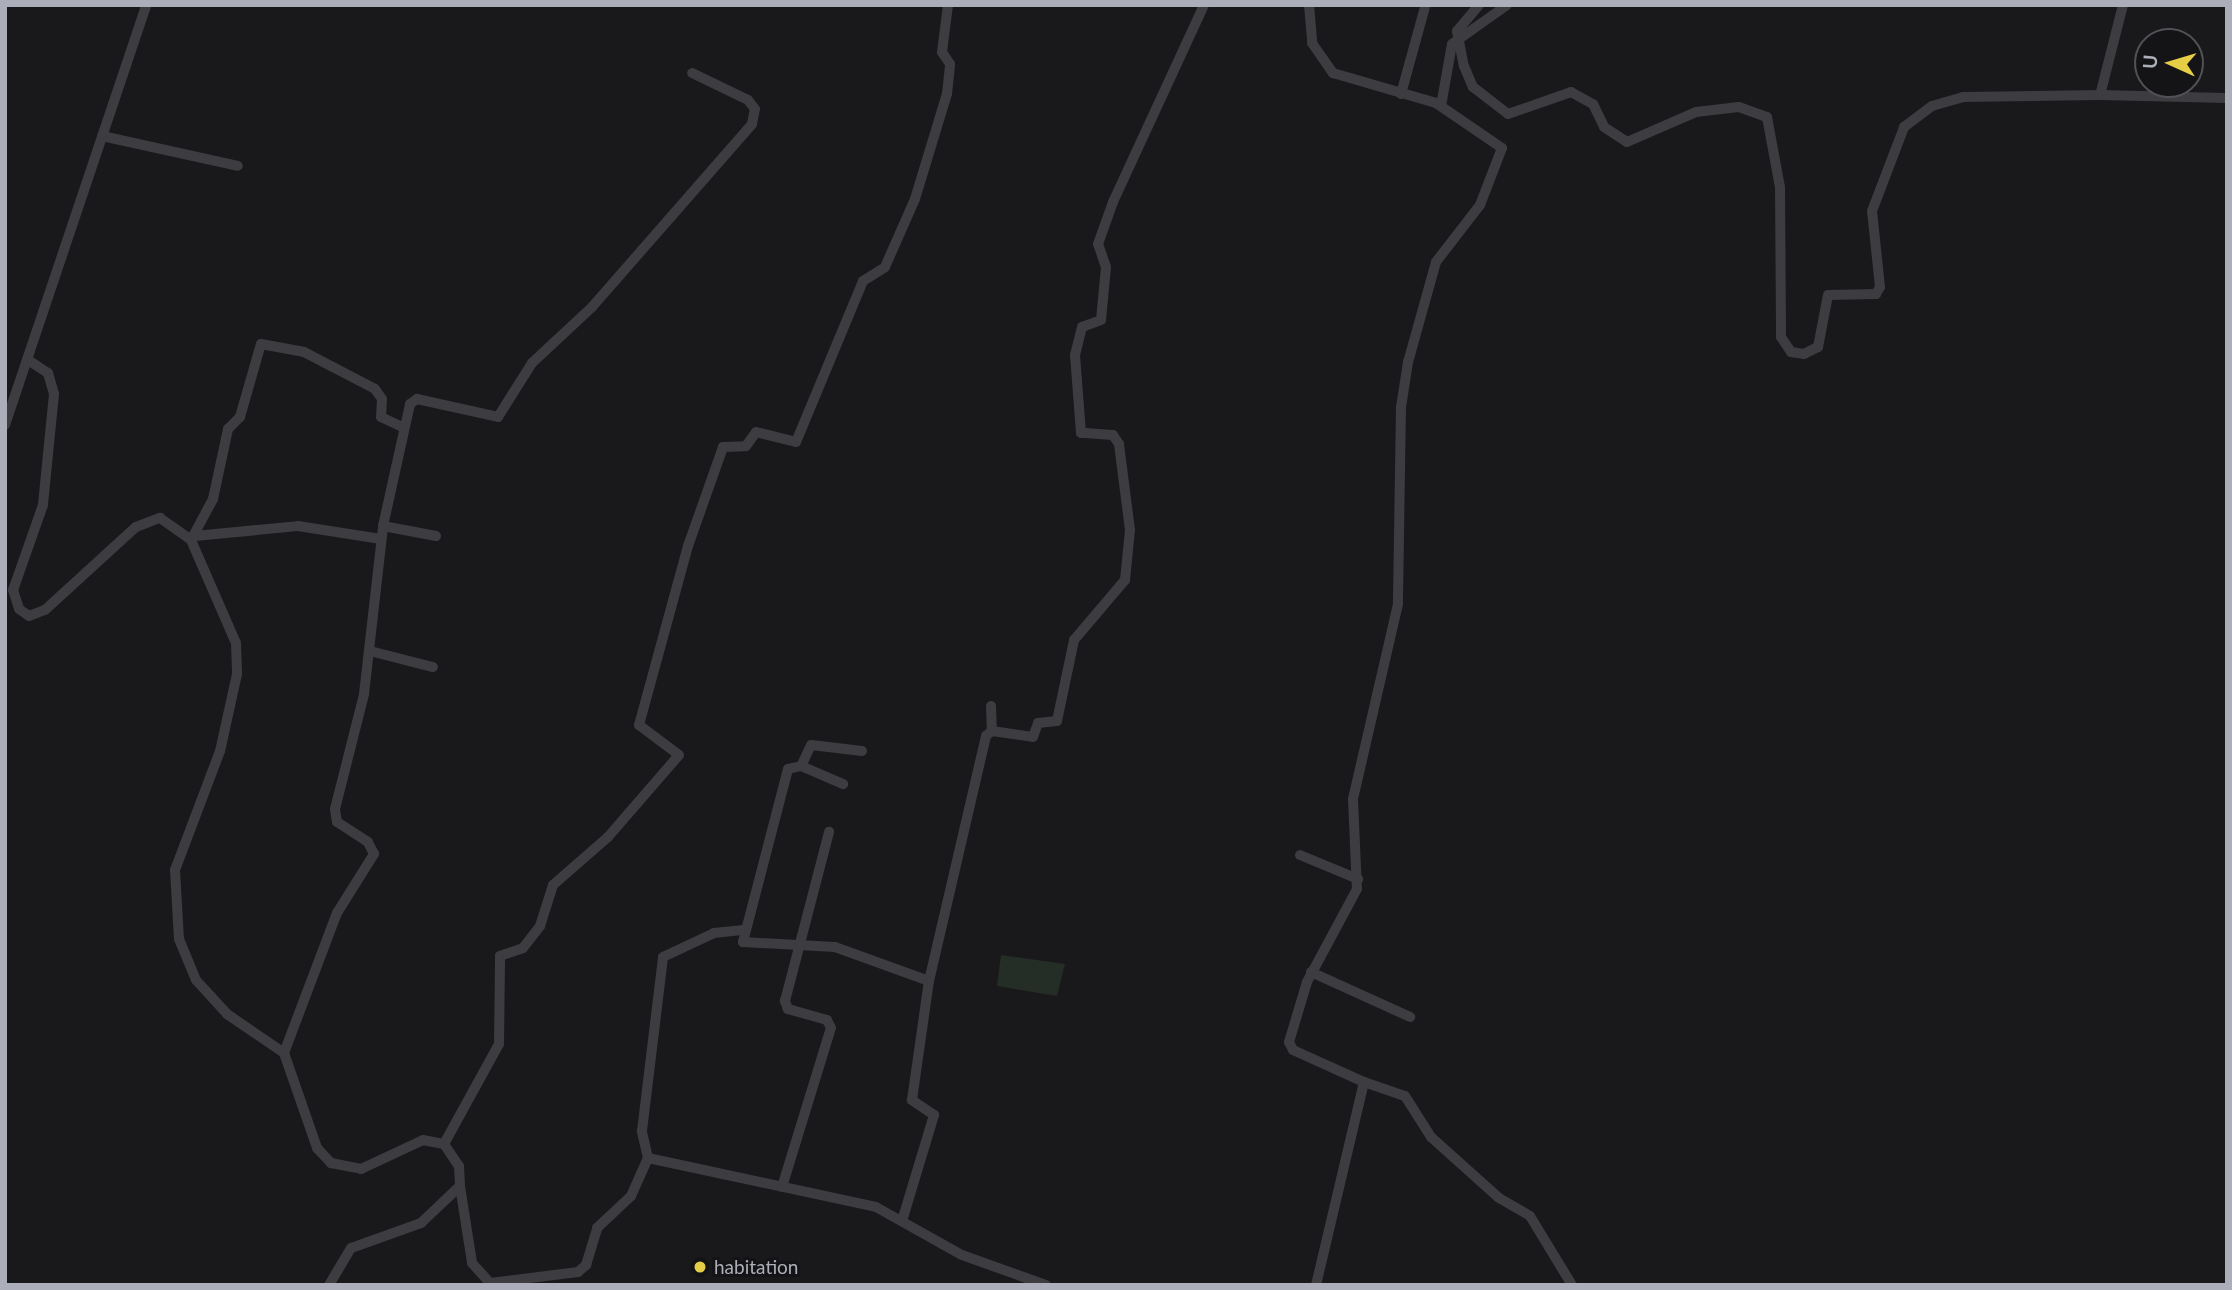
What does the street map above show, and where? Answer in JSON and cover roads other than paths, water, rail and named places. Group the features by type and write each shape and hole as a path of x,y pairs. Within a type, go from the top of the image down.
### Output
{"street":[{"path":"5,425 146,5"},
{"path":"444,1144 499,1044 500,956 523,948 540,926 553,885 608,837 678,755 639,725 688,546 723,447 746,446 756,432 796,442 863,281 885,267 915,199 947,94 948,5"},
{"path":"992,731 1033,737 1038,723 1057,721 1074,640 1125,580 1130,530 1119,444 1113,435 1081,433 1075,355 1082,327 1101,320 1106,267 1098,244 1113,202 1203,5"},
{"path":"1309,5 1311,43 1325,66 1342,78 1441,106 1455,121 1497,140 1502,151 1474,215 1436,262 1403,386 1398,604 1353,799 1358,879 1348,912 1311,972 1289,1046 1364,1082 1405,1096 1432,1137 1499,1198 1530,1216 1572,1285"},
{"path":"1479,5 1458,28 1458,39 1473,88 1508,114 1571,92 1594,104 1604,127 1627,142 1696,112 1739,107 1764,113 1780,187 1781,337 1791,352 1804,354 1818,347 1828,295 1876,293 1880,287 1872,211 1904,127 1932,106 1962,97 2100,95 2227,98"},
{"path":"1441,106 1448,56 1458,39 1507,5"},
{"path":"2100,95 2123,5"},
{"path":"1401,94 1425,7"},
{"path":"284,1053 337,913 374,854 373,846 334,816 370,652 381,539 402,427 414,400 499,417 532,363 592,307 752,124 755,108 748,100 692,73"},
{"path":"102,136 238,166"},
{"path":"193,538 261,344 304,352 375,389 382,398 382,417 402,427"},
{"path":"28,360 48,373 54,394 43,505 13,590 19,610 29,615 45,610 149,520 171,520 193,538 238,657 220,751 175,870 179,939 207,994 284,1053 317,1148 331,1163 361,1169 418,1140 444,1144 459,1166 472,1263 484,1283 578,1272 586,1265 597,1228 631,1196 648,1158 641,1136 663,957 714,933 744,930"},
{"path":"193,538 298,526 381,539"},
{"path":"383,526 436,536"},
{"path":"370,652 433,667"},
{"path":"901,1221 934,1117 912,1100 929,981 992,731 990,706"},
{"path":"801,766 811,745 862,751"},
{"path":"843,784 801,766 787,770 744,930 747,945 838,948 929,981"},
{"path":"782,1187 831,1028 827,1020 786,1007 794,945 829,832"},
{"path":"1300,855 1358,879"},
{"path":"1311,972 1410,1017"},
{"path":"1316,1285 1364,1082"},
{"path":"648,1158 876,1207 962,1255 1046,1285"},
{"path":"329,1285 351,1248 421,1223 460,1186"}],"place":[{"name":"habitation","path":"700,1267"}]}
